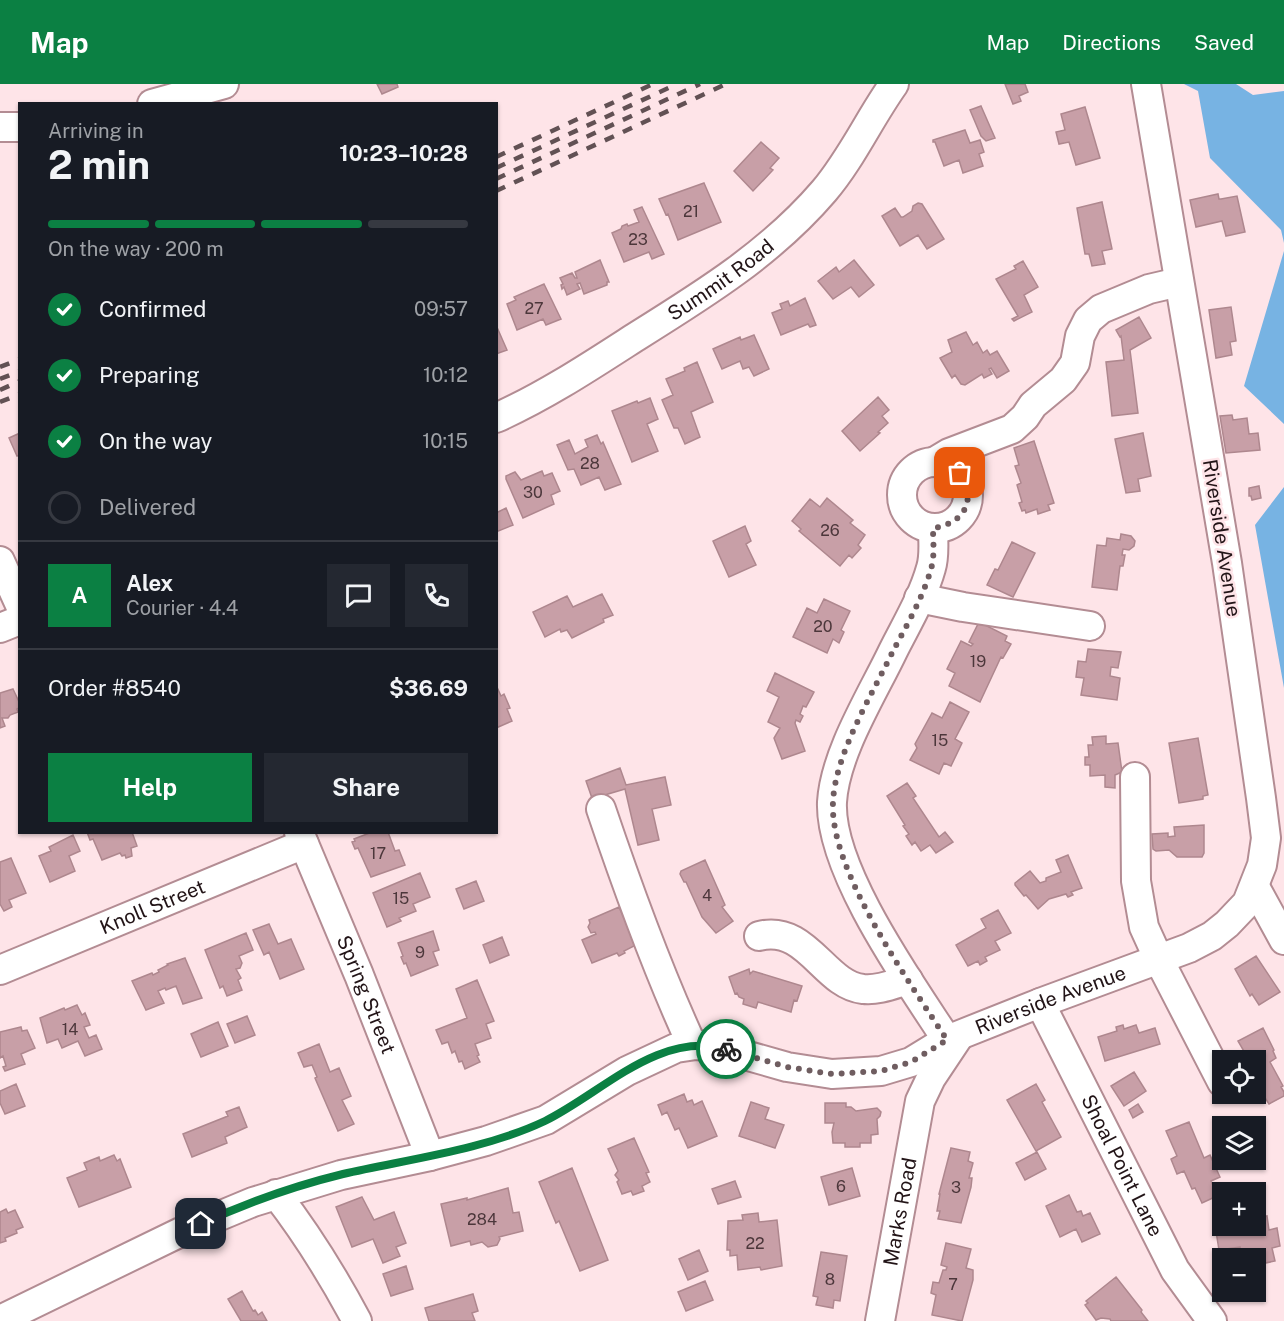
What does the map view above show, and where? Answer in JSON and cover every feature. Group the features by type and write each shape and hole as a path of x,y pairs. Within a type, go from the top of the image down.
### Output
{"street":[{"path":"159,102 224,84"},
{"name":"Summit Road","path":"498,417 573,377 712,288 759,255 797,222 834,179 894,84"},
{"name":"Riverside Avenue","path":"0,1320 181,1232 253,1202 341,1175 430,1156 486,1141 546,1120 652,1058 676,1048 692,1045 712,1046 787,1067 832,1074 881,1071 911,1062 954,1037 1189,948 1220,930 1247,903 1262,864 1266,838 1228,573 1146,84"},
{"path":"0,127 18,126"},
{"path":"934,462 944,463 960,473 966,482 968,495 966,508 958,519 946,526 933,528 918,523 905,509 903,489 907,478 914,470 949,453 1012,429 1025,417 1033,405 1063,380 1075,363 1080,336 1088,320 1101,309 1149,289 1179,282"},
{"path":"933,528 934,550 931,568 919,598 845,750 832,802 834,827 855,886 883,941 908,980 954,1037"},
{"path":"0,561 18,601"},
{"path":"919,598 1090,626"},
{"path":"0,628 18,621"},
{"path":"1136,777 1136,881 1144,927 1212,1061"},
{"path":"601,809 642,924 676,1011 692,1045"},
{"name":"Knoll Street","path":"0,970 301,838"},
{"name":"Spring Street","path":"301,838 359,975 430,1156"},
{"path":"1255,887 1284,940"},
{"path":"759,936 776,934 793,940 852,987 863,990 879,988 908,980"},
{"name":"Shoal Point Lane","path":"1040,1003 1174,1270 1212,1321"},
{"name":"Marks Road","path":"880,1321 920,1101 954,1037"},
{"path":"881,1071 903,1085 920,1101"},
{"path":"276,1194 302,1227 357,1321"}],"water":[{"path":"1184,84 1236,84 1253,95 1284,91 1284,243 1281,230 1210,158 1198,91"},
{"path":"1284,251 1284,424 1244,386"},
{"path":"1284,487 1284,688 1255,525"}],"building":[{"path":"377,84 397,84 398,87 382,94"},
{"path":"1005,84 1025,84 1028,92 1019,96 1021,101 1013,104"},
{"path":"981,106 995,138 986,141 981,136 970,110"},
{"path":"1085,107 1100,158 1076,165 1069,142 1059,144 1056,132 1065,130 1061,114"},
{"path":"965,130 970,143 980,140 984,152 979,154 983,166 963,173 959,160 944,166 933,140"},
{"path":"761,142 779,158 770,168 773,170 753,191 734,171"},
{"path":"704,183 721,222 678,240 668,214 666,215 659,199"},
{"path":"1218,194 1219,199 1237,196 1245,232 1226,236 1222,221 1196,227 1190,200"},
{"path":"1102,202 1112,249 1102,251 1105,264 1092,266 1089,254 1085,254 1077,208"},
{"path":"918,203 922,204 944,239 927,249 918,235 900,246 882,216 895,208 903,217"},
{"path":"642,207 664,254 652,259 649,252 624,262 612,233 621,229 622,226 639,222 634,210"},
{"path":"600,260 609,282 607,285 584,294 580,283 577,284 580,289 567,295 564,287 562,289 563,284 560,278 572,273 577,278 575,272"},
{"path":"854,260 874,285 859,297 851,287 833,299 818,281 836,267 839,272"},
{"path":"1023,261 1038,287 1024,295 1032,312 1014,321 1012,319 1018,316 996,279 1016,269 1014,266"},
{"path":"544,284 561,319 546,325 543,319 517,330 507,304 516,300 514,297"},
{"path":"805,298 816,325 810,327 808,324 781,335 772,313 782,309 780,304 788,301 790,306"},
{"path":"1231,307 1236,341 1230,342 1232,355 1216,358 1209,310"},
{"path":"1139,317 1151,338 1130,350 1138,413 1112,416 1106,362 1124,360 1121,336 1116,330"},
{"path":"498,330 507,350 498,353"},
{"path":"966,332 973,345 977,342 983,353 987,350 990,355 997,351 1009,371 997,378 991,368 989,369 992,374 984,378 982,374 965,385 961,384 955,375 952,378 940,358 952,352 948,340"},
{"path":"754,335 769,369 754,376 749,367 743,369 740,361 722,369 713,349 740,337 741,340"},
{"path":"697,362 713,402 691,412 700,437 685,444 678,428 674,428 662,400 673,395 666,379 685,371 684,368"},
{"path":"878,397 889,410 882,416 888,423 860,451 842,431"},
{"path":"650,398 658,419 647,424 658,451 632,462 612,411"},
{"path":"1232,415 1233,420 1247,418 1249,434 1258,433 1260,450 1226,453 1220,416"},
{"path":"1143,433 1151,476 1138,479 1140,491 1126,493 1115,439"},
{"path":"18,434 18,456 17,456 9,438"},
{"path":"597,435 601,444 603,442 621,484 605,490 599,477 581,485 574,469 568,470 557,445 569,440 575,454 588,447 585,440"},
{"path":"1034,441 1054,503 1048,505 1050,510 1038,514 1037,509 1026,513 1025,510 1022,511 1019,503 1022,502 1017,485 1021,483 1015,466 1019,465 1014,448"},
{"path":"542,471 544,476 552,473 560,491 551,495 554,504 523,518 506,476 515,472 521,480"},
{"path":"1259,486 1261,498 1252,500 1249,496 1249,488"},
{"path":"827,498 853,520 850,523 865,535 858,545 861,548 852,558 849,555 840,566 799,531 801,529 792,521 810,499 820,507"},
{"path":"506,508 513,525 498,531 498,512"},
{"path":"745,526 751,541 746,544 756,565 729,577 713,541"},
{"path":"1121,534 1131,536 1135,541 1134,546 1129,550 1123,549 1122,555 1125,555 1123,566 1120,566 1117,590 1092,587 1097,545 1106,546 1107,538 1120,540"},
{"path":"1012,542 1035,553 1013,597 987,585 995,569 998,570"},
{"path":"602,594 613,615 603,619 604,622 572,638 567,630 561,632 560,629 545,637 533,612 567,596 573,607"},
{"path":"824,599 850,611 841,630 844,632 839,643 833,639 827,653 793,637 807,608 817,613"},
{"path":"979,622 1007,636 1005,641 1011,644 1003,658 1001,657 980,702 949,686 955,673 947,669 961,641 971,646 973,644 969,642"},
{"path":"1088,649 1121,652 1118,668 1111,667 1110,676 1120,678 1117,700 1081,695 1084,678 1076,677 1078,661 1086,662"},
{"path":"775,673 814,692 806,707 803,706 800,714 803,716 800,722 796,720 795,723 805,751 782,759 774,738 780,728 768,722 779,697 767,691"},
{"path":"13,689 18,700 18,712 8,718 2,718 5,726 0,728 0,693"},
{"path":"498,689 501,696 504,694 512,721 498,727"},
{"path":"950,702 969,712 955,739 962,743 951,766 944,763 939,774 910,760 917,748 915,744 932,713 942,718"},
{"path":"1106,736 1106,744 1118,743 1122,772 1115,775 1115,788 1105,787 1105,775 1090,776 1090,765 1085,765 1085,757 1089,757 1088,745 1093,745 1092,737"},
{"path":"1198,738 1208,795 1203,796 1203,799 1179,803 1169,743"},
{"path":"620,768 626,785 665,777 671,805 652,809 659,840 638,845 625,789 598,797 593,801 586,781"},
{"path":"907,783 916,796 913,798 939,837 945,832 953,842 936,853 930,845 921,851 915,842 912,845 906,836 909,834 903,826 905,825 887,796"},
{"path":"1204,825 1202,857 1177,857 1169,850 1156,851 1153,849 1152,834 1168,833 1168,837 1175,836 1174,827"},
{"path":"88,834 133,834 137,846 131,848 132,856 126,858 120,853 102,860 93,839 90,840"},
{"path":"367,834 389,834 395,851 399,850 405,865 371,877 358,848 355,849 352,842 355,841 354,839"},
{"path":"73,835 80,851 69,856 75,871 50,882 39,856 51,851 49,847"},
{"path":"1068,855 1082,888 1071,892 1073,895 1068,897 1066,894 1049,899 1038,909 1026,895 1024,896 1015,883 1030,871 1040,883 1046,881 1046,878 1061,872 1056,860"},
{"path":"11,858 26,893 9,900 12,907 4,911 0,904 0,862"},
{"path":"705,860 725,905 722,907 733,921 716,933 702,917 680,874 681,871"},
{"path":"420,873 430,897 413,904 416,911 399,918 401,921 387,927 373,893"},
{"path":"476,881 484,901 464,909 456,889"},
{"path":"619,907 636,945 619,956 617,953 592,963 582,940 596,934 591,933 588,927 589,920"},
{"path":"998,910 1011,933 995,941 1000,950 985,957 987,961 980,965 978,961 968,966 956,945 986,928 981,919"},
{"path":"269,924 278,944 291,939 304,969 280,979 269,952 264,955 253,930"},
{"path":"433,931 439,950 433,952 438,965 411,976 401,957 403,956 398,943"},
{"path":"246,933 253,950 239,956 242,963 240,968 236,969 241,978 238,980 242,990 227,996 223,986 220,988 205,950"},
{"path":"502,937 509,955 490,963 483,945"},
{"path":"1256,956 1280,992 1259,1005 1252,994 1250,996 1235,969"},
{"path":"185,958 202,998 183,1004 176,986 166,990 165,988 158,991 164,1003 146,1010 132,981 152,973 153,975 167,964"},
{"path":"749,969 750,974 753,971 802,986 797,1001 794,1000 791,1012 758,1002 756,1008 743,1004 744,999 737,993 735,994 729,977"},
{"path":"477,980 494,1021 486,1024 491,1038 475,1044 480,1062 465,1069 462,1061 459,1062 455,1051 452,1053 448,1042 442,1044 436,1030 467,1018 456,989"},
{"path":"77,1005 82,1015 85,1013 90,1025 84,1027 89,1038 96,1035 102,1049 85,1056 78,1041 62,1048 58,1039 47,1043 40,1018"},
{"path":"247,1016 255,1035 235,1043 227,1024"},
{"path":"218,1022 228,1046 201,1057 191,1034"},
{"path":"1123,1025 1124,1029 1136,1025 1139,1033 1155,1028 1160,1044 1105,1061 1098,1037 1117,1031 1116,1027"},
{"path":"21,1027 22,1031 27,1030 35,1048 21,1054 25,1064 5,1071 3,1056 0,1058 0,1032"},
{"path":"1263,1028 1274,1050 1276,1058 1270,1062 1283,1086 1281,1087 1284,1096 1269,1104 1266,1099 1266,1050 1243,1050 1238,1041"},
{"path":"319,1044 330,1072 339,1068 351,1096 342,1100 354,1124 338,1131 315,1078 317,1077 312,1065 304,1067 298,1053"},
{"path":"1134,1072 1146,1091 1124,1106 1111,1086"},
{"path":"16,1084 25,1106 5,1114 0,1103 0,1091"},
{"path":"1036,1084 1045,1100 1042,1102 1061,1137 1036,1151 1007,1100"},
{"path":"684,1094 687,1102 692,1100 694,1105 702,1101 717,1136 688,1148 679,1128 675,1130 667,1112 662,1115 658,1105"},
{"path":"751,1102 769,1108 765,1119 784,1125 775,1148 739,1136"},
{"path":"825,1103 846,1103 846,1107 851,1107 856,1111 877,1108 881,1112 877,1119 878,1134 871,1135 871,1143 860,1143 860,1147 845,1147 845,1143 833,1143 834,1123 825,1123"},
{"path":"1138,1104 1143,1112 1133,1118 1129,1110"},
{"path":"239,1107 247,1127 225,1137 227,1143 192,1157 183,1134 228,1116 226,1112"},
{"path":"1189,1122 1204,1158 1210,1155 1212,1170 1217,1170 1220,1177 1211,1181 1212,1198 1202,1203 1195,1188 1192,1189 1184,1171 1177,1174 1171,1159 1177,1156 1166,1131"},
{"path":"634,1138 649,1172 646,1173 650,1182 642,1186 644,1191 633,1195 631,1191 622,1194 617,1182 619,1180 615,1175 618,1171 608,1149"},
{"path":"951,1148 970,1152 968,1161 973,1163 969,1178 972,1178 971,1187 961,1223 938,1219 939,1194"},
{"path":"1037,1152 1046,1169 1025,1180 1016,1163"},
{"path":"114,1155 117,1161 120,1159 131,1187 79,1207 67,1178 87,1170 84,1163 99,1157 100,1161"},
{"path":"572,1168 608,1260 580,1271 559,1221 556,1223 539,1182"},
{"path":"852,1168 860,1196 829,1205 821,1177"},
{"path":"735,1181 741,1197 718,1204 712,1189"},
{"path":"508,1188 513,1213 519,1212 523,1231 499,1237 497,1245 488,1247 482,1242 471,1245 470,1241 451,1246 441,1204 467,1198 467,1200"},
{"path":"1069,1195 1077,1212 1081,1211 1083,1216 1090,1213 1100,1234 1082,1242 1076,1229 1060,1237 1046,1206"},
{"path":"362,1197 374,1220 394,1212 406,1243 396,1247 400,1256 383,1263 373,1239 352,1247 336,1207"},
{"path":"6,1209 8,1213 15,1210 23,1227 0,1243 0,1212"},
{"path":"758,1213 759,1222 777,1220 782,1266 761,1270 760,1267 738,1270 737,1255 730,1256 730,1250 727,1250 728,1221 743,1220 742,1215"},
{"path":"1266,1216 1269,1230 1277,1228 1280,1246 1272,1248 1275,1261 1266,1263 1266,1248 1219,1248 1217,1236 1266,1236"},
{"path":"946,1243 971,1249 966,1268 973,1270 973,1280 962,1321 932,1315 936,1295 931,1293 933,1282 939,1283 943,1270 947,1267 941,1265"},
{"path":"699,1250 708,1271 688,1280 679,1259"},
{"path":"821,1252 847,1256 840,1301 834,1300 833,1308 816,1305 818,1297 813,1296"},
{"path":"406,1266 413,1289 391,1296 383,1274"},
{"path":"1116,1277 1148,1321 1111,1321 1101,1318 1096,1320 1085,1305 1088,1303 1086,1301"},
{"path":"705,1281 713,1300 686,1311 678,1292"},
{"path":"242,1291 253,1311 255,1310 258,1315 262,1312 267,1321 241,1321 228,1299"},
{"path":"473,1294 478,1311 472,1313 475,1321 429,1321 425,1308"}],"railway":[{"path":"498,156 653,84"},
{"path":"498,167 677,84"},
{"path":"498,178 700,84"},
{"path":"498,190 726,84"},
{"path":"0,367 18,360"},
{"path":"0,379 18,372"},
{"path":"0,390 18,382"},
{"path":"0,402 18,395"}],"way so far":[{"path":"726,1049 787,1067 832,1074 881,1071 911,1062 947,1040 883,941 855,886 834,827 832,802 845,750 909,620 931,568 934,550 933,528 946,526 958,519 966,508 968,495 966,482 960,473"}],"route":[{"path":"201,1224 253,1202 341,1175 430,1156 517,1132 546,1120 627,1071 676,1048 696,1045 726,1049"}]}
